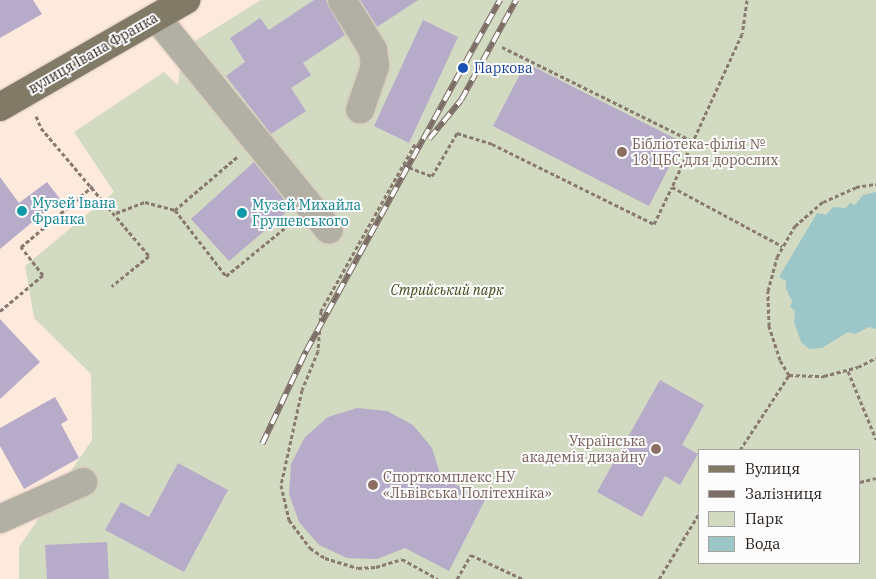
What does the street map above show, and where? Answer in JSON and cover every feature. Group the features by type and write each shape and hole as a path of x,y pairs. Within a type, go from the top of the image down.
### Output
{"main road":[{"name":"вулиця Івана Франка","path":"0,107 186,0"}],"lane":[{"path":"342,0 373,50 375,66 360,110"},
{"path":"156,17 329,230"},
{"path":"0,520 83,482"}],"path":[{"path":"403,165 432,176 457,133 498,146 654,224 694,142 742,34 747,0"},
{"path":"502,47 694,142"},
{"path":"34,111 41,128 116,212 149,256 112,286"},
{"path":"175,210 256,141"},
{"path":"415,144 321,311 318,351 302,390 281,485 289,520 304,541 325,558 358,568 376,567 402,559 438,579"},
{"path":"788,375 773,344 767,309 771,274 782,246 795,226 823,202 856,187 876,184"},
{"path":"0,311 43,275 21,247 93,186"},
{"path":"672,187 782,246"},
{"path":"116,212 145,202 175,210 226,276 310,207"},
{"path":"788,375 824,376 848,371 876,358"},
{"path":"848,371 876,439"},
{"path":"741,449 788,375"},
{"path":"861,482 876,478"},
{"path":"658,579 698,515"},
{"path":"694,522 698,521"},
{"path":"457,579 471,555 522,579"}],"green space":[{"name":"Стрийський парк","path":"261,0 876,0 876,579 19,579 19,547 92,440 91,374 34,318 25,266 114,192 74,132 164,72 178,85 182,49"}],"water":[{"path":"876,192 876,329 869,327 855,334 848,332 822,348 809,349 801,342 794,322 795,311 790,307 792,301 786,289 786,281 779,277 817,213 826,215 833,207 846,208 850,203 855,205 863,195"}],"building":[{"path":"0,0 33,0 42,14 0,38"},
{"path":"314,0 326,0 345,35 303,63 311,75 291,88 306,111 271,134 226,76 245,62 230,38 260,18 269,30"},
{"path":"360,0 418,0 377,27"},
{"path":"423,20 458,37 409,143 374,126"},
{"path":"526,63 682,142 649,206 493,126"},
{"name":"Музей Михайла Грушевського","path":"254,162 291,208 229,261 191,219"},
{"name":"Музей Івана Франка","path":"0,177 19,203 47,182 60,199 0,249"},
{"path":"0,319 40,362 0,399"},
{"name":"Українська академія дизайну","path":"660,380 704,405 682,445 698,454 680,485 665,476 642,517 597,492"},
{"path":"55,397 68,420 61,424 79,458 24,489 0,446 0,428"},
{"name":"Спорткомплекс НУ «Львівська Політехніка»","path":"357,408 387,411 413,425 432,448 441,477 485,500 449,571 405,548 377,559 347,558 319,545 299,522 289,494 291,464 305,437 328,417"},
{"path":"178,463 228,490 184,572 105,530 121,502 149,517"},
{"path":"107,542 109,579 47,579 45,545"}],"railway":[{"path":"262,444 306,351 500,0"},
{"path":"429,139 461,100 516,0"}],"place":[{"name":"Паркова","path":"463,68"},
{"name":"Бібліотека-філія № 18 ЦБС для дорослих","path":"622,152"},
{"name":"Музей Івана Франка","path":"22,211"},
{"name":"Музей Михайла Грушевського","path":"242,213"},
{"name":"Українська академія дизайну","path":"656,449"},
{"name":"Спорткомплекс НУ «Львівська Політехніка»","path":"373,485"}]}
